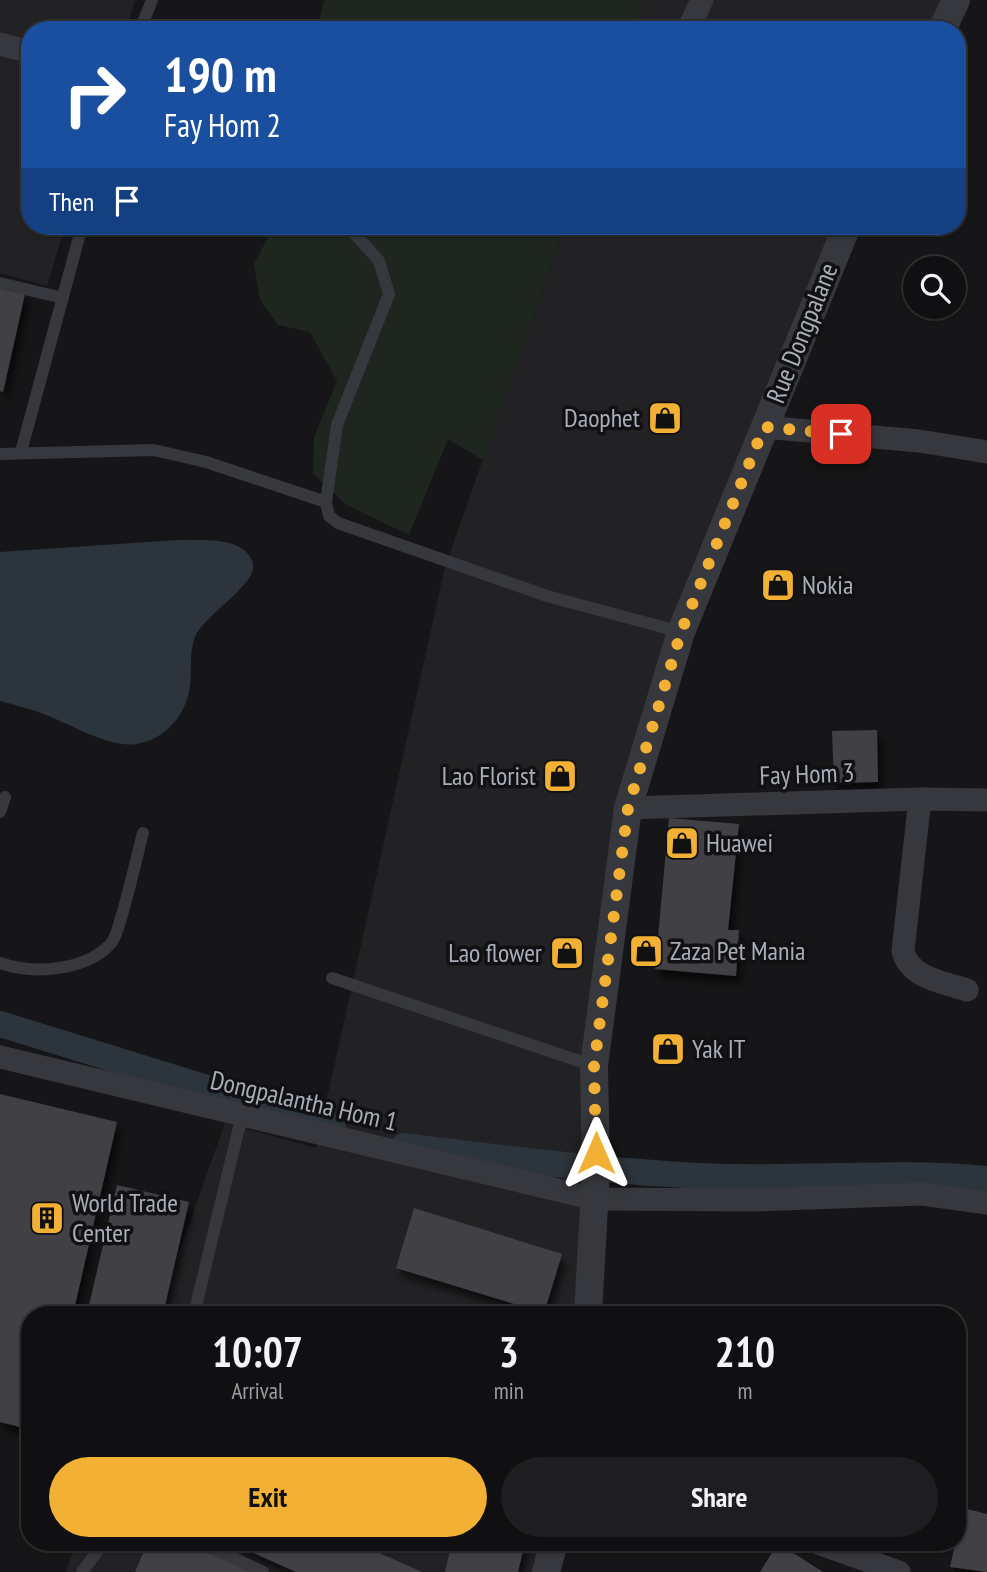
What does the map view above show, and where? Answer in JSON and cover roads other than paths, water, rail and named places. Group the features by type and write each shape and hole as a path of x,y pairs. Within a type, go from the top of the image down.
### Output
{"street":[{"path":"692,21 702,0"},
{"path":"946,21 957,0"},
{"path":"0,44 21,50"},
{"name":"Rue Dongpalane","path":"588,1306 596,1171 594,1066 628,808 681,632 843,235"},
{"path":"764,427 919,441 987,452"},
{"path":"919,799 903,951 906,962 916,972 967,990"},
{"name":"Fay Hom 3","path":"628,808 919,799 987,800"},
{"name":"Dongpalantha Hom 1","path":"0,1057 595,1199 755,1200 922,1194 987,1203"},
{"path":"545,1572 551,1551"},
{"path":"835,1551 873,1568 899,1572"}],"lane":[{"path":"144,21 152,0"},
{"path":"21,452 80,235"},
{"path":"359,235 379,261 389,294 337,425 326,502 329,516 338,523 547,596 681,632"},
{"path":"0,283 63,298"},
{"path":"0,454 153,450 205,462 326,502"},
{"path":"0,812 5,796"},
{"path":"0,963 57,969 90,961 113,941 143,833"},
{"path":"332,978 594,1066"},
{"path":"196,1306 242,1115"},
{"path":"82,1572 97,1551"},
{"path":"218,1551 262,1572"}],"waterway":[{"path":"0,1024 333,1127"},
{"path":"404,1146 663,1174 736,1177 915,1175 987,1179"}],"place":[{"name":"Daophet","path":"665,418"},
{"name":"Nokia","path":"778,585"},
{"name":"Lao Florist","path":"560,776"},
{"name":"Huawei","path":"682,843"},
{"name":"Zaza Pet Mania","path":"646,951"},
{"name":"Lao flower","path":"567,953"},
{"name":"Yak IT","path":"668,1049"},
{"name":"World Trade Center","path":"47,1218"}]}
